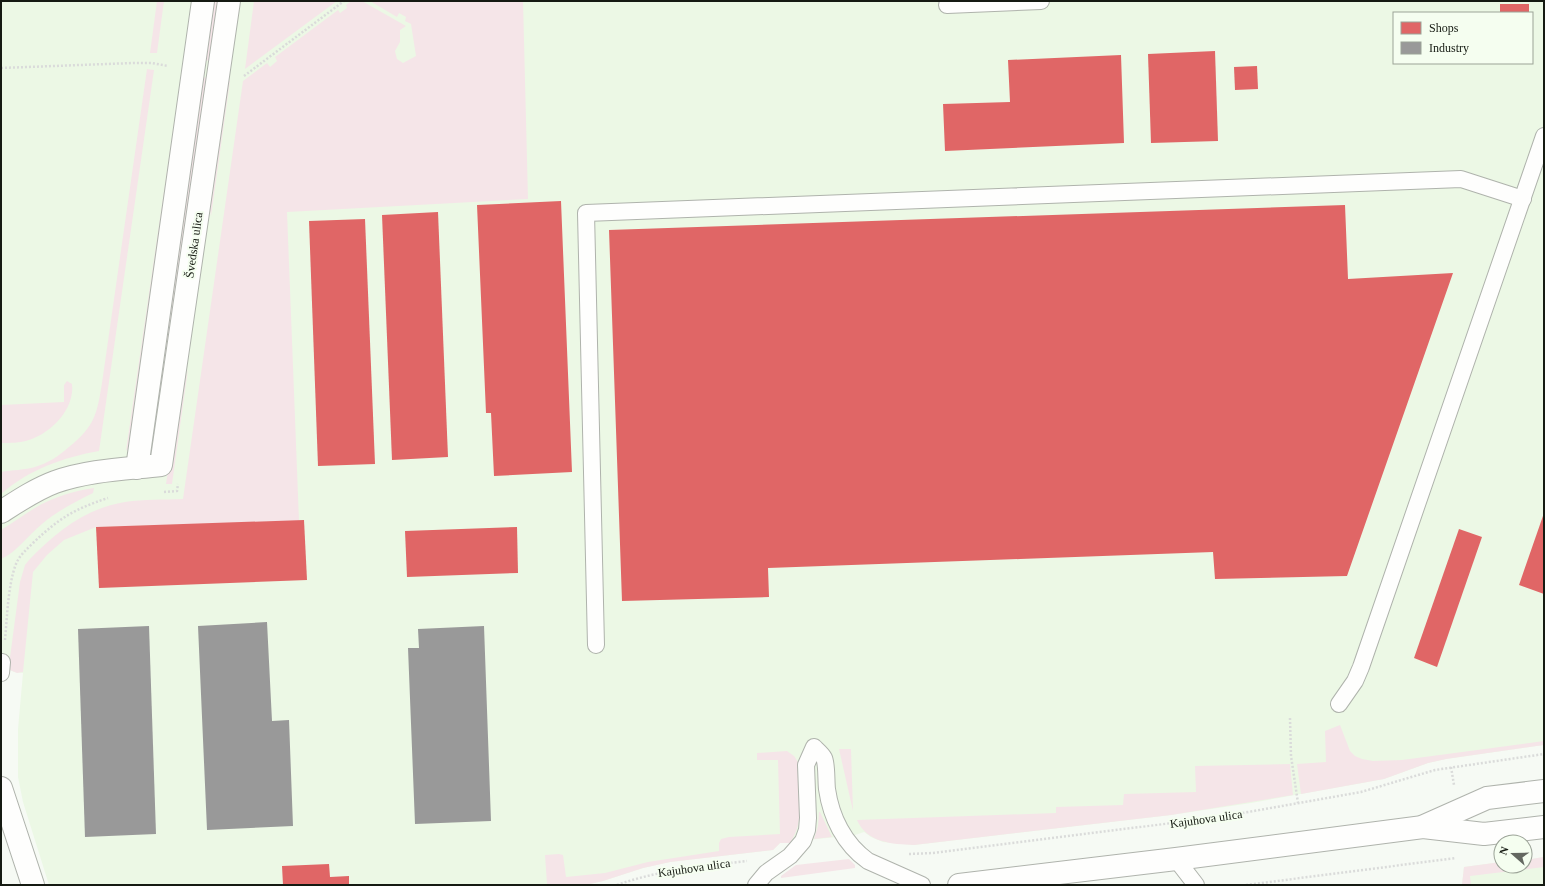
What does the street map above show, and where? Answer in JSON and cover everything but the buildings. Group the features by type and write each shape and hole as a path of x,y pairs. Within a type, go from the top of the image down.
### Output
{"street":[{"name":"Švedska ulica","path":"137,468 203,1"},
{"name":"Švedska ulica","path":"1,512 37,490 55,482 94,473 161,465 229,1"},
{"path":"1,788 33,885"},
{"path":"1422,827 1487,798 1544,790"},
{"path":"959,885 1422,827 1484,834 1544,827"}],"lane":[{"path":"948,5 1041,1"},
{"path":"1339,704 1355,681 1361,667 1544,136"},
{"path":"596,645 586,213 1461,179 1523,199"},
{"path":"756,885 766,873 790,856 803,842 807,830 808,818 806,765 814,747 825,759 827,788 831,810 844,836 861,856 868,861 922,885"},
{"path":"1176,859 1196,885"}],"path":[{"path":"218,73 243,76 344,1"},
{"path":"1,68 152,63 194,69"},
{"path":"2,668 12,574 21,554 43,533 67,514 88,504 113,496"},
{"path":"1290,718 1291,756 1298,803"},
{"name":"Kajuhova ulica","path":"904,854 933,853 1213,818 1361,792 1435,770 1544,754"},
{"path":"1451,767 1454,785"},
{"path":"1246,885 1456,858"},
{"name":"Kajuhova ulica","path":"617,885 641,877 664,872 752,861"}],"shaded area":[{"path":"1,1 1544,1 1544,745 1446,759 1428,763 1384,779 1251,803 1171,815 914,845 883,842 864,832 855,835 780,843 773,850 670,862 643,868 603,881 585,885 49,885 23,802 18,777 18,729 23,673 14,672 10,670 9,667 1,664"},
{"path":"157,1 164,1 157,53 150,53"},
{"path":"211,1 222,1 213,61 202,60"},
{"path":"254,1 337,1 245,69"},
{"path":"351,1 362,1 406,26 400,30 400,42 395,51 397,59 403,63 416,56 411,24 405,21 406,17 399,13 397,17 370,1 523,1 528,199 287,212 299,521 96,527 64,540 47,555 33,572 23,672 17,673 10,670 9,665 20,582 25,565 39,550 72,523 97,510 111,505 132,501 183,499 243,81 267,63 270,67 277,61 275,57 338,10 340,13 347,8 346,5"},
{"path":"147,69 154,70 99,451 60,461 35,471 1,494 1,472 35,467 53,459 78,439 90,426 96,411 102,383"},
{"path":"181,75 186,75 129,447 126,451"},
{"path":"200,77 210,78 154,440 152,440"},
{"path":"225,81 230,81 211,216 209,205"},
{"path":"188,369 172,484 166,484 179,400"},
{"path":"67,381 72,384 70,402 66,411 53,426 37,437 29,440 1,443 1,405 64,402 64,385"},
{"path":"94,488 93,493 73,503 48,519 17,548 1,559 1,530 42,504 71,493"},
{"path":"1340,725 1350,751 1355,756 1373,761 1402,760 1544,741 1544,745 1446,759 1428,763 1384,779 1301,794 1297,764 1326,762 1325,731"},
{"path":"839,749 851,749 853,811"},
{"path":"787,751 794,756 798,762 800,793 800,814 798,824 790,843 780,843 773,850 670,862 643,868 603,881 585,885 544,885 547,884 545,855 563,855 566,877 605,873 648,862 719,851 719,843 721,839 729,837 780,834 778,760 757,760 757,753"},
{"path":"1290,764 1293,795 1171,815 914,845 889,843 874,838 861,828 857,820 1056,813 1056,807 1123,805 1124,794 1196,792 1195,766"},
{"path":"819,812 832,837 814,839 818,826"},
{"path":"1544,857 1544,885 1462,885 1464,867 1493,863 1493,874 1533,874 1533,859"},
{"path":"1544,857 1544,867 1533,868 1533,859"},
{"path":"849,859 855,865 855,868 781,878 781,876 796,865"},
{"path":"1493,863 1493,873 1470,876 1471,885 1462,885 1464,867"}]}
